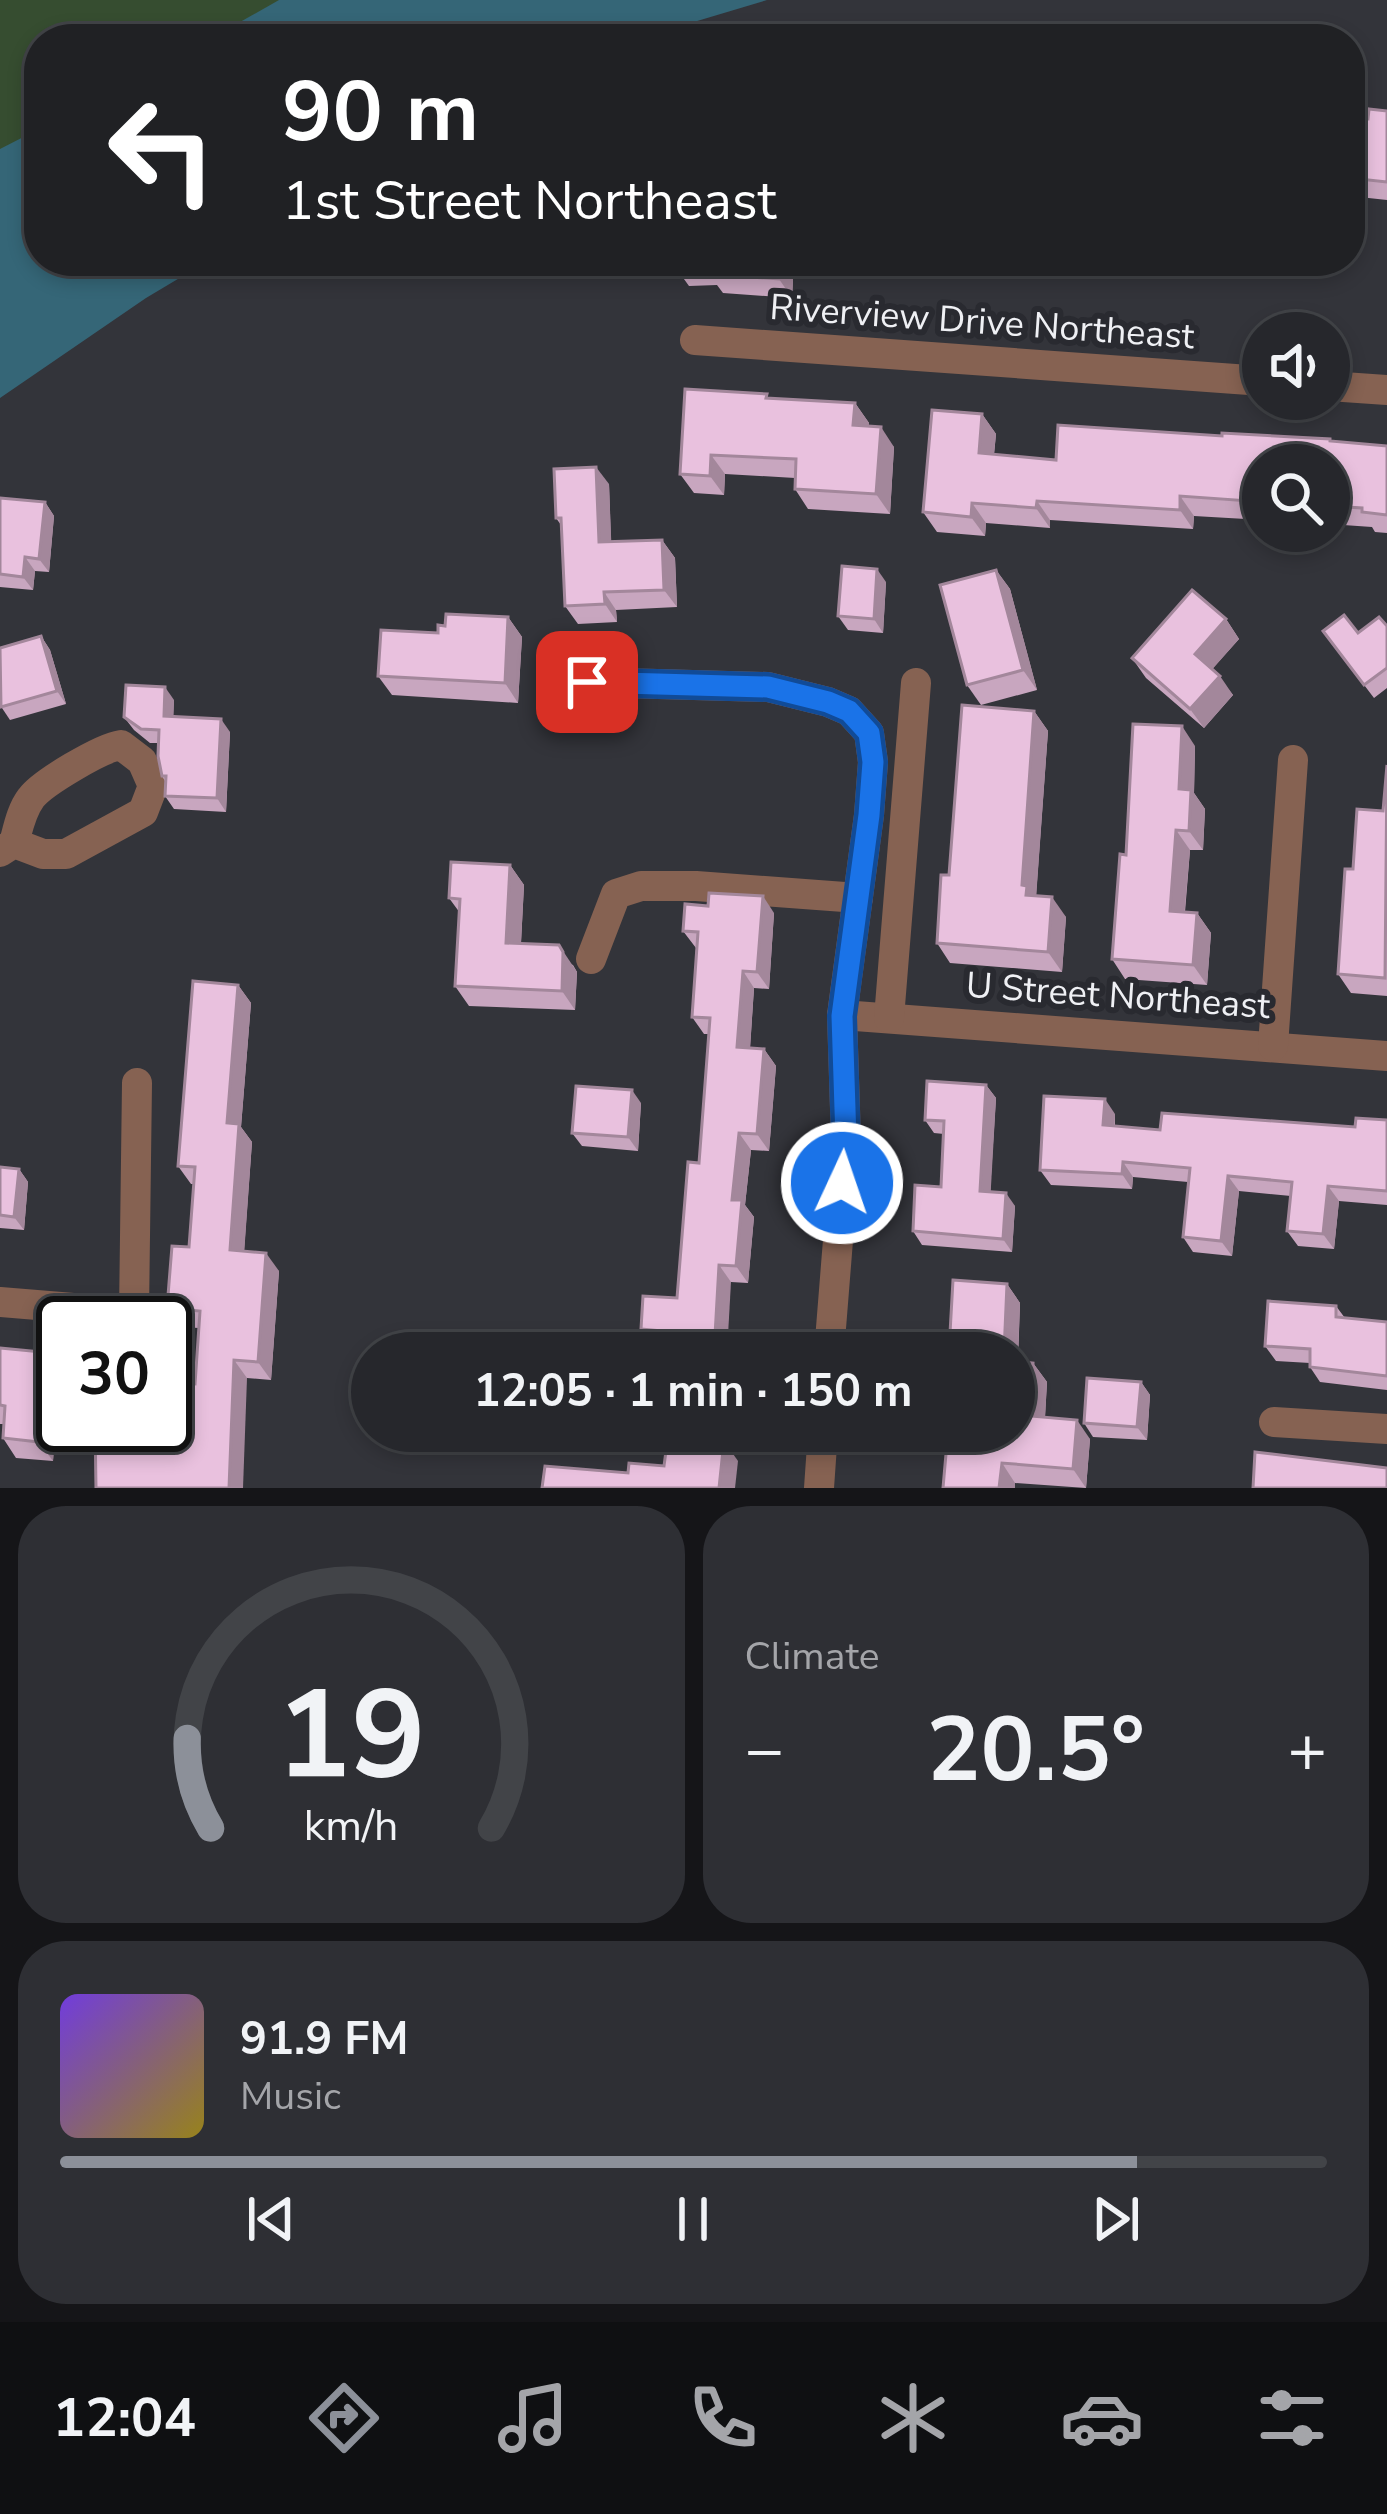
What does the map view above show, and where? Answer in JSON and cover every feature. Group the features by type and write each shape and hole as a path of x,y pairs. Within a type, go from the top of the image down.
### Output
{"street":[{"name":"Riverview Drive Northeast","path":"695,340 1242,379"},
{"path":"1350,387 1387,390"},
{"path":"587,682 768,687 828,702 857,718 869,733 873,762 842,1016 846,1140 831,1332"},
{"path":"890,1018 916,683"},
{"path":"121,745 142,761 153,786 143,812 66,854 7,848 32,796 99,751 121,745"},
{"path":"1273,1046 1293,760"},
{"path":"591,959 616,894 641,886 858,898"},
{"name":"U Street Northeast","path":"842,1016 1387,1056"},
{"path":"0,1302 134,1313 137,1083"},
{"path":"1274,1422 1387,1429"},
{"path":"818,1488 821,1452"}],"green space":[{"path":"0,0 428,0 365,24 24,24 24,224 0,241"}],"water":[{"path":"279,0 767,0 687,24 237,24"},
{"path":"24,137 24,276 183,276 0,398 0,149"}],"building":[{"path":"1369,109 1387,111 1387,182 1365,180"},
{"path":"685,389 855,403 853,425 881,427 876,494 795,489 796,459 711,455 710,476 680,474"},
{"path":"932,410 982,414 979,453 1056,460 1058,425 1387,446 1387,515 1350,507 1350,444 1242,444 1242,500 1180,496 1180,510 1037,501 1036,508 972,503 971,517 923,512"},
{"path":"596,467 599,542 662,540 664,590 604,592 605,604 565,606 554,469"},
{"path":"0,498 45,502 39,559 25,557 23,577 0,574"},
{"path":"842,566 877,569 874,619 838,616"},
{"path":"996,570 1023,670 967,685 940,585"},
{"path":"1192,590 1226,619 1195,654 1220,676 1190,709 1132,658"},
{"path":"446,614 508,617 505,683 378,676 381,630 438,633 438,625 445,626"},
{"path":"1344,615 1358,633 1379,617 1387,626 1387,668 1364,685 1323,631"},
{"path":"41,636 57,691 1,707 0,648"},
{"path":"126,685 165,687 164,716 221,719 217,798 165,796 159,730 141,729 124,717"},
{"path":"962,705 1034,711 1022,885 1027,886 1026,895 1052,897 1048,952 937,943 941,875 949,875"},
{"path":"1133,724 1182,726 1179,789 1191,790 1189,831 1176,830 1170,911 1197,913 1193,965 1112,959 1120,854 1126,855"},
{"path":"1387,765 1385,978 1338,974 1345,869 1353,869 1357,809 1383,811"},
{"path":"451,862 510,865 506,943 559,945 562,991 455,986 460,899 449,898"},
{"path":"709,893 763,896 757,972 743,971 737,1047 764,1049 757,1134 739,1133 732,1200 742,1200 736,1266 719,1265 715,1332 641,1329 643,1296 677,1298 688,1162 699,1163 710,1018 692,1017 698,932 683,931 685,904 708,906"},
{"path":"193,981 238,985 227,1123 239,1124 230,1250 266,1253 258,1362 234,1360 229,1488 96,1488 95,1452 192,1452 192,1384 200,1311 192,1310 192,1296 168,1296 172,1246 189,1247 195,1167 178,1166"},
{"path":"927,1081 986,1085 980,1191 1006,1193 1003,1239 913,1231 915,1185 941,1187 944,1121 925,1120"},
{"path":"576,1086 632,1090 628,1137 572,1133"},
{"path":"1044,1096 1105,1099 1103,1125 1160,1130 1162,1113 1355,1127 1356,1118 1387,1120 1387,1191 1328,1186 1323,1234 1287,1231 1292,1182 1228,1176 1221,1241 1183,1237 1190,1168 1123,1162 1122,1174 1040,1170"},
{"path":"0,1167 19,1169 14,1217 0,1215"},
{"path":"953,1280 1007,1284 1005,1332 950,1332"},
{"path":"1268,1301 1336,1306 1336,1317 1387,1322 1387,1376 1310,1367 1310,1349 1265,1346"},
{"path":"0,1348 36,1351 36,1442 3,1438 5,1406 0,1405"},
{"path":"1087,1378 1141,1382 1137,1427 1084,1423"},
{"path":"1035,1416 1077,1420 1073,1469 1002,1463 999,1488 943,1488 946,1452 1035,1452"},
{"path":"666,1452 723,1452 719,1488 542,1488 545,1466 628,1473 629,1463 664,1466"},
{"path":"1255,1452 1387,1468 1387,1488 1253,1488"}],"route":[{"path":"587,682 768,687 849,711 869,733 873,762 869,815 842,1016 846,1140 842,1183"}]}
